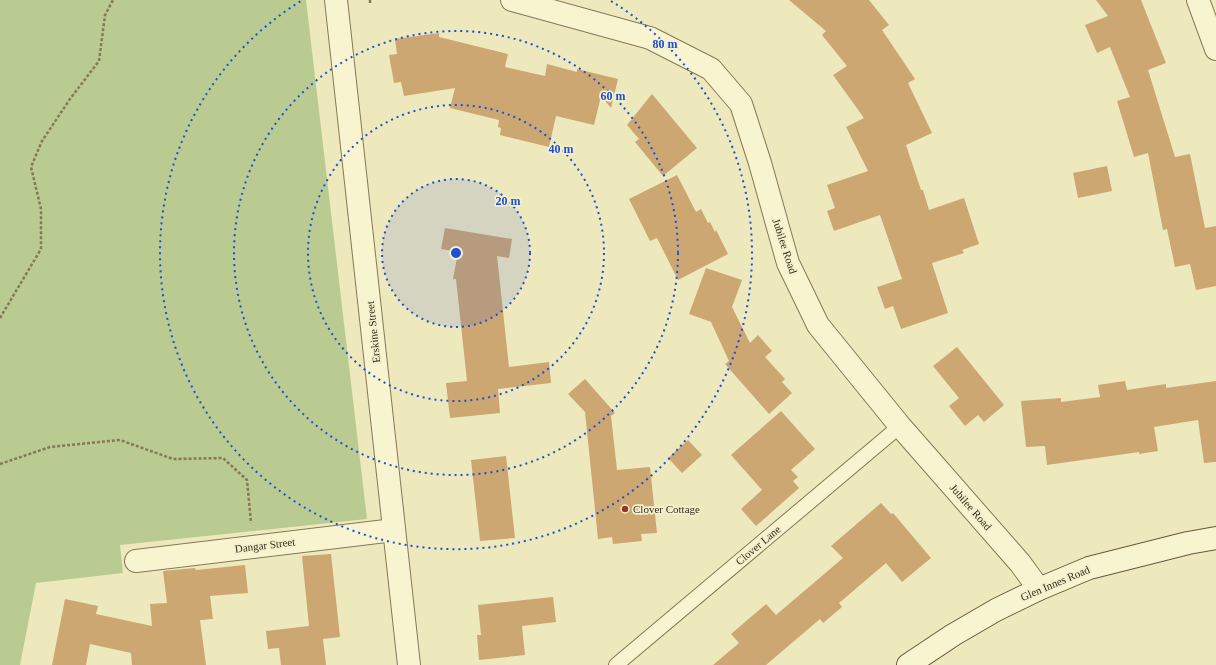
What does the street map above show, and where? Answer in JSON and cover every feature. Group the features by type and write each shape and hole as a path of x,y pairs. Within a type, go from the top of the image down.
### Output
{"street":[{"name":"Erskine Street","path":"336,0 410,665"},
{"name":"Jubilee Road","path":"512,0 650,38 712,69 741,104 760,163 788,263 818,325 900,426 1020,564 1039,589"},
{"path":"1198,0 1216,49"},
{"name":"Dangar Street","path":"136,561 394,530"},
{"name":"Glen Innes Road","path":"908,665 953,634 996,610 1039,589 1089,568 1188,543 1216,538"}],"lane":[{"name":"Clover Lane","path":"616,665 900,426"}],"path":[{"path":"0,318 41,249 41,209 31,167 42,141 98,61 106,16 113,0"},
{"path":"0,464 50,447 120,440 173,459 223,458 248,480 254,547"}],"green space":[{"path":"0,0 306,0 367,519 120,545 123,573 36,583 20,665 0,665"}],"building":[{"path":"789,0 869,0 889,25 882,30 915,79 908,83 932,133 906,145 929,210 964,198 979,244 962,250 964,253 932,263 948,313 901,329 893,306 885,309 877,287 902,279 880,215 834,231 827,211 835,208 827,185 868,171 846,127 864,118 833,75 847,66 822,35 826,31"},
{"path":"1096,0 1141,0 1166,63 1148,70 1175,157 1190,154 1205,228 1216,226 1216,286 1196,290 1190,264 1175,267 1167,229 1163,230 1148,153 1134,157 1117,101 1130,97 1110,47 1097,53 1085,25 1108,16"},
{"path":"439,33 439,37 508,54 505,67 545,76 547,64 577,72 577,69 618,79 611,108 601,96 594,125 556,116 549,147 500,135 501,128 498,127 499,120 450,108 455,88 404,96 401,82 394,83 389,55 397,54 395,39"},
{"path":"652,94 697,148 663,176 635,142 639,139 627,125"},
{"path":"1107,166 1112,191 1078,198 1073,173"},
{"path":"677,175 696,212 701,209 708,223 710,222 715,232 716,230 728,254 678,280 657,238 650,241 629,199"},
{"path":"445,228 512,239 509,258 497,256 509,367 549,362 551,383 498,389 500,413 450,418 446,383 467,381 456,279 453,279 458,252 441,249"},
{"path":"706,268 742,280 732,307 750,343 758,335 772,351 765,357 785,379 782,382 792,393 769,414 725,364 729,361 711,322 689,314"},
{"path":"957,347 1004,405 984,422 978,415 965,426 949,406 959,398 933,366"},
{"name":"Clover Cottage","path":"585,379 615,413 611,416 617,470 650,467 657,533 641,534 642,541 613,544 612,537 598,539 585,412 568,394"},
{"path":"1125,381 1127,390 1166,384 1166,388 1216,381 1216,462 1204,463 1198,420 1154,427 1158,451 1139,454 1139,452 1047,465 1045,446 1026,447 1021,401 1061,398 1061,402 1100,397 1098,385"},
{"path":"781,411 815,449 791,470 798,477 793,481 799,488 756,526 741,509 762,490 731,455"},
{"path":"688,440 702,455 682,473 668,458"},
{"path":"506,456 515,538 480,541 471,460"},
{"path":"881,503 891,514 893,513 931,558 902,582 886,563 839,603 842,607 823,623 820,619 766,665 713,665 739,643 731,634 766,604 776,615 843,558 831,546"},
{"path":"331,554 340,637 323,639 326,665 281,665 279,648 268,649 266,631 309,626 302,556"},
{"path":"245,565 248,593 210,596 213,619 200,620 206,665 132,665 131,653 90,644 86,665 52,665 65,599 98,606 96,614 152,626 150,604 167,603 163,571 195,568 196,570"},
{"path":"553,597 556,622 522,626 525,655 479,660 477,635 481,635 478,605"}],"place":[{"name":"Clover Cottage","path":"625,509"}]}
